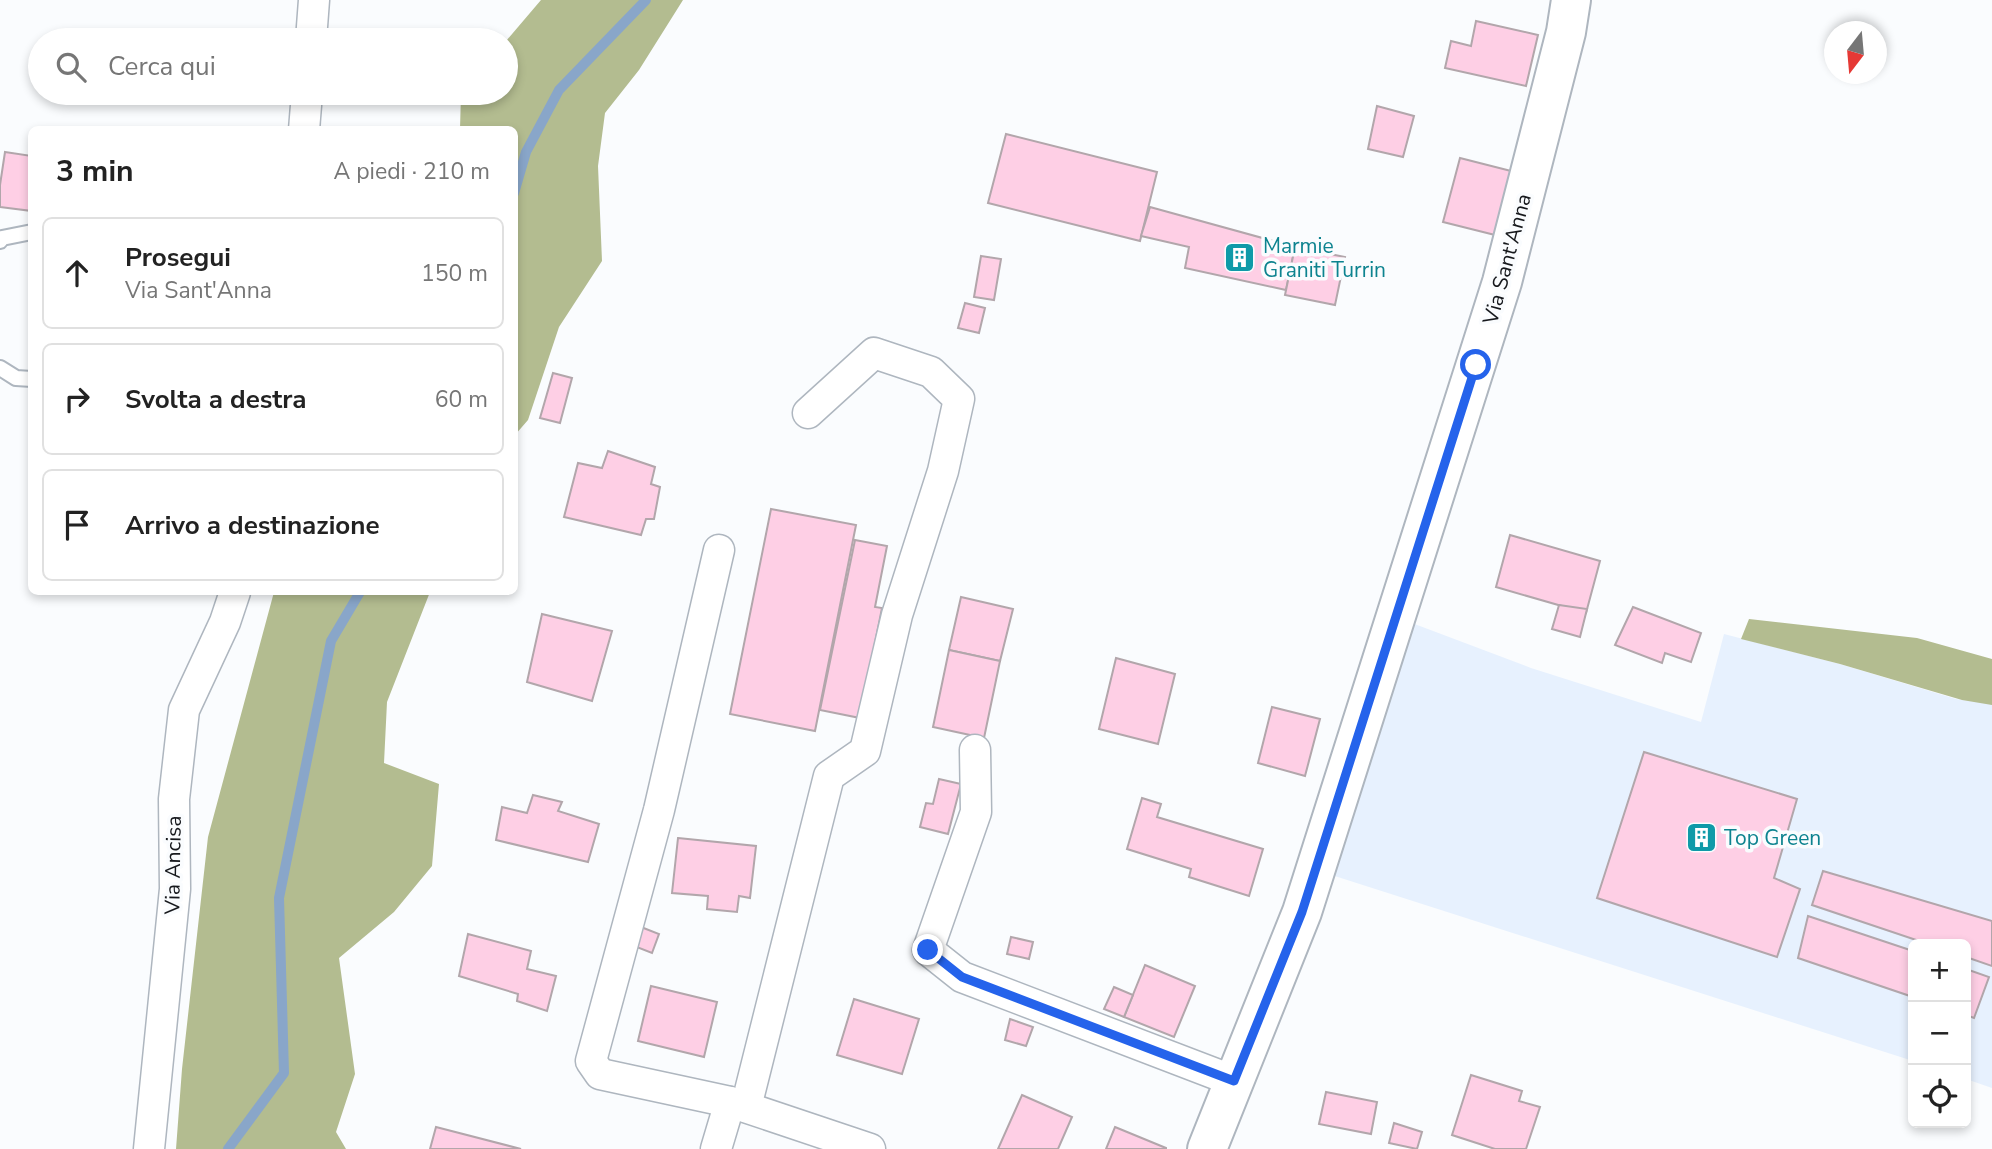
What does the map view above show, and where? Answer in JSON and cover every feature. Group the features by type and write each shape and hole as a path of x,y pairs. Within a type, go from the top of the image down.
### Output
{"main road":[{"name":"Via Sant'Anna","path":"1207,1149 1302,912 1503,282 1566,32 1571,0"}],"street":[{"path":"312,28 314,0"},
{"path":"304,126 306,105"},
{"path":"716,1149 738,1104 829,776 865,751 897,615 943,471 959,399 931,372 874,353 808,414"},
{"path":"719,550 659,810 591,1061 600,1074 738,1104 870,1149"},
{"name":"Via Ancisa","path":"149,1149 175,889 174,799 184,710 235,595"},
{"path":"975,750 976,812 928,950 962,977 1234,1081"}],"lane":[{"path":"0,241 2,238 28,233"},
{"path":"0,368 16,378 28,379"}],"shaded area":[{"path":"1396,617 1531,668 1701,722 1724,634 1840,664 1956,699 1992,704 1992,1088 1971,1081 1971,939 1908,939 1908,1059 1316,870"}],"green space":[{"path":"541,0 683,0 639,70 605,113 598,166 602,261 559,327 528,420 518,432 518,126 460,126 461,105 518,105 517,28"},
{"path":"273,595 429,595 387,702 384,763 439,784 432,866 394,912 339,958 355,1074 336,1132 346,1149 176,1149 182,1069 208,837"},
{"path":"1749,619 1917,638 1992,659 1992,705 1962,700 1840,664 1741,639"}],"building":[{"path":"1476,21 1538,35 1526,86 1445,68 1451,41 1471,46"},
{"path":"1377,106 1414,116 1403,157 1368,149"},
{"path":"1006,134 1157,172 1140,241 988,203"},
{"path":"5,152 28,155 28,210 0,207"},
{"path":"1460,158 1515,172 1499,236 1443,222"},
{"name":"Marmie Graniti Turrin","path":"1150,207 1295,247 1286,290 1185,268 1189,247 1141,236"},
{"path":"1295,247 1345,257 1335,305 1285,295"},
{"path":"981,256 1001,259 994,300 974,297"},
{"path":"965,303 985,308 979,333 958,328"},
{"path":"553,373 572,378 560,423 540,418"},
{"path":"608,451 655,467 651,484 660,487 654,519 646,519 641,535 564,517 578,463 602,468"},
{"path":"771,509 856,525 815,731 730,714"},
{"path":"1510,535 1600,561 1586,613 1496,587"},
{"path":"855,540 887,546 875,607 882,608 860,718 820,710"},
{"path":"961,597 1013,609 1000,661 949,650"},
{"path":"1559,605 1587,609 1580,637 1552,629"},
{"path":"1633,607 1701,633 1691,662 1665,653 1662,663 1615,645"},
{"path":"542,614 612,631 592,701 527,682"},
{"path":"949,650 1000,661 984,738 933,727"},
{"path":"1116,658 1175,674 1158,744 1099,729"},
{"path":"1272,707 1320,719 1305,776 1258,763"},
{"name":"Top Green","path":"1644,752 1797,799 1774,878 1800,889 1777,957 1597,898"},
{"path":"939,779 961,784 948,834 920,827 926,803 933,804"},
{"path":"533,795 562,802 558,811 599,824 588,862 496,840 502,807 527,813"},
{"path":"1142,798 1161,804 1157,817 1263,849 1249,896 1189,877 1191,869 1127,849"},
{"path":"678,838 756,846 750,898 739,896 737,912 707,909 708,896 672,893"},
{"path":"1823,871 1992,921 1992,966 1971,959 1971,939 1913,939 1812,905"},
{"path":"1808,916 1908,949 1908,995 1798,958"},
{"path":"641,927 659,934 652,953 634,946"},
{"path":"468,934 531,951 527,969 556,976 547,1011 517,1001 518,994 459,976"},
{"path":"1011,937 1033,942 1029,959 1007,954"},
{"path":"1145,965 1195,986 1174,1037 1124,1017"},
{"path":"1971,971 1989,977 1974,1018 1971,1017"},
{"path":"651,986 717,1002 704,1057 638,1041"},
{"path":"1114,987 1133,995 1124,1017 1104,1009"},
{"path":"854,999 919,1019 902,1074 837,1055"},
{"path":"1010,1019 1033,1027 1026,1046 1005,1040"},
{"path":"1471,1075 1522,1091 1519,1101 1540,1107 1526,1149 1495,1149 1452,1135"},
{"path":"1326,1092 1377,1102 1371,1134 1319,1124"},
{"path":"1022,1095 1072,1117 1058,1149 998,1149"},
{"path":"1394,1123 1422,1132 1417,1149 1389,1143"},
{"path":"436,1127 521,1149 430,1149"},
{"path":"1115,1127 1166,1148 1166,1149 1106,1149"}],"waterway":[{"path":"518,179 526,152 559,90 646,0"},
{"path":"228,1149 284,1073 279,898 331,641 358,595"}],"place":[{"name":"Marmie Graniti Turrin","path":"1240,258"},
{"name":"Top Green","path":"1701,838"}],"route":[{"path":"928,950 962,977 1234,1081 1302,912 1476,365"}]}
